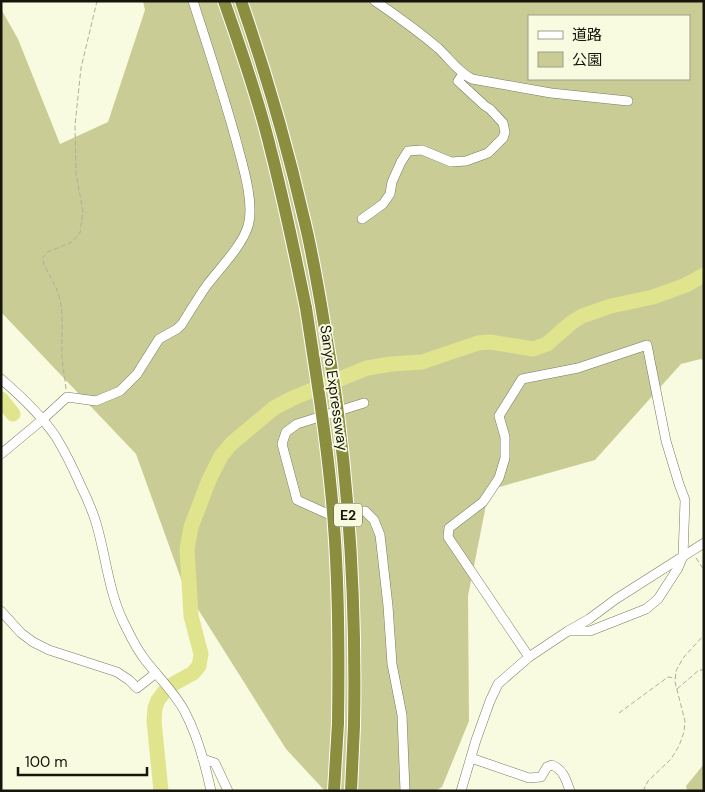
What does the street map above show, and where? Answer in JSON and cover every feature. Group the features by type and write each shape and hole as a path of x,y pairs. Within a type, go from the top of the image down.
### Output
{"highway":[{"name":"Sanyo Expressway","path":"224,1 245,60 270,146 306,308 323,417 334,526 339,653 338,724 334,791"},
{"name":"Sanyo Expressway","path":"241,1 285,142 304,220 321,305 338,414 349,523 355,662 351,791"}],"street":[{"path":"1,454 67,397 96,400 120,391 127,385 137,374 159,339 182,324 206,287 241,241 248,225 249,198 243,166 228,111 193,1"},
{"path":"375,1 421,34 446,55 463,74 472,79 551,93 628,101"},
{"path":"362,219 383,204 390,194 392,182 408,151 422,150 451,162 466,161 488,153 502,138 505,132 503,123 458,81 463,74"},
{"path":"529,657 448,537 449,528 483,502 499,478 506,458 505,437 499,416 522,379 578,368 646,346 666,441 685,500 687,554 658,599 646,609 590,631 568,631"},
{"path":"1,379 42,420 70,462 97,524 112,590 122,618 132,640 145,660 173,694 184,711 196,736 211,791"},
{"path":"364,403 298,424 286,432 282,444 296,500 328,514 365,511 374,520 380,535 392,664 402,715 405,791"},
{"path":"461,791 484,717 498,684 529,657 704,542"},
{"path":"1,611 21,633 33,642 49,650 117,672 137,688 159,677"},
{"path":"471,758 529,778 541,777 547,767 552,766 563,772 570,791"},
{"path":"203,759 215,763 228,791"}],"path":[{"path":"67,397 62,356 60,299 42,258 48,252 72,242 80,233 83,211 76,174 75,124 81,68 98,1"},
{"path":"687,554 704,570"},
{"path":"643,791 648,781 672,759 680,746 685,721 677,689 676,671 683,658 704,635"},
{"path":"677,689 699,670 704,670"},
{"path":"619,713 668,677 676,678"}],"green space":[{"path":"143,1 704,1 704,361 701,359 681,364 595,460 489,490 468,596 469,721 442,787 435,791 325,791 286,749 184,587 136,454 1,312 1,9 18,39 60,144 108,122 145,10"},
{"path":"704,764 704,791 687,791 686,786"}],"waterway":[{"path":"161,791 154,721 155,708 158,700 168,687 193,673 199,666 201,654 191,616 187,549 191,527 209,480 221,456 232,443 274,408 293,398 367,368 422,362 478,343 490,342 533,349 547,344 582,316 611,306 653,297 686,285 704,275"},
{"path":"1,399 13,414"}]}
